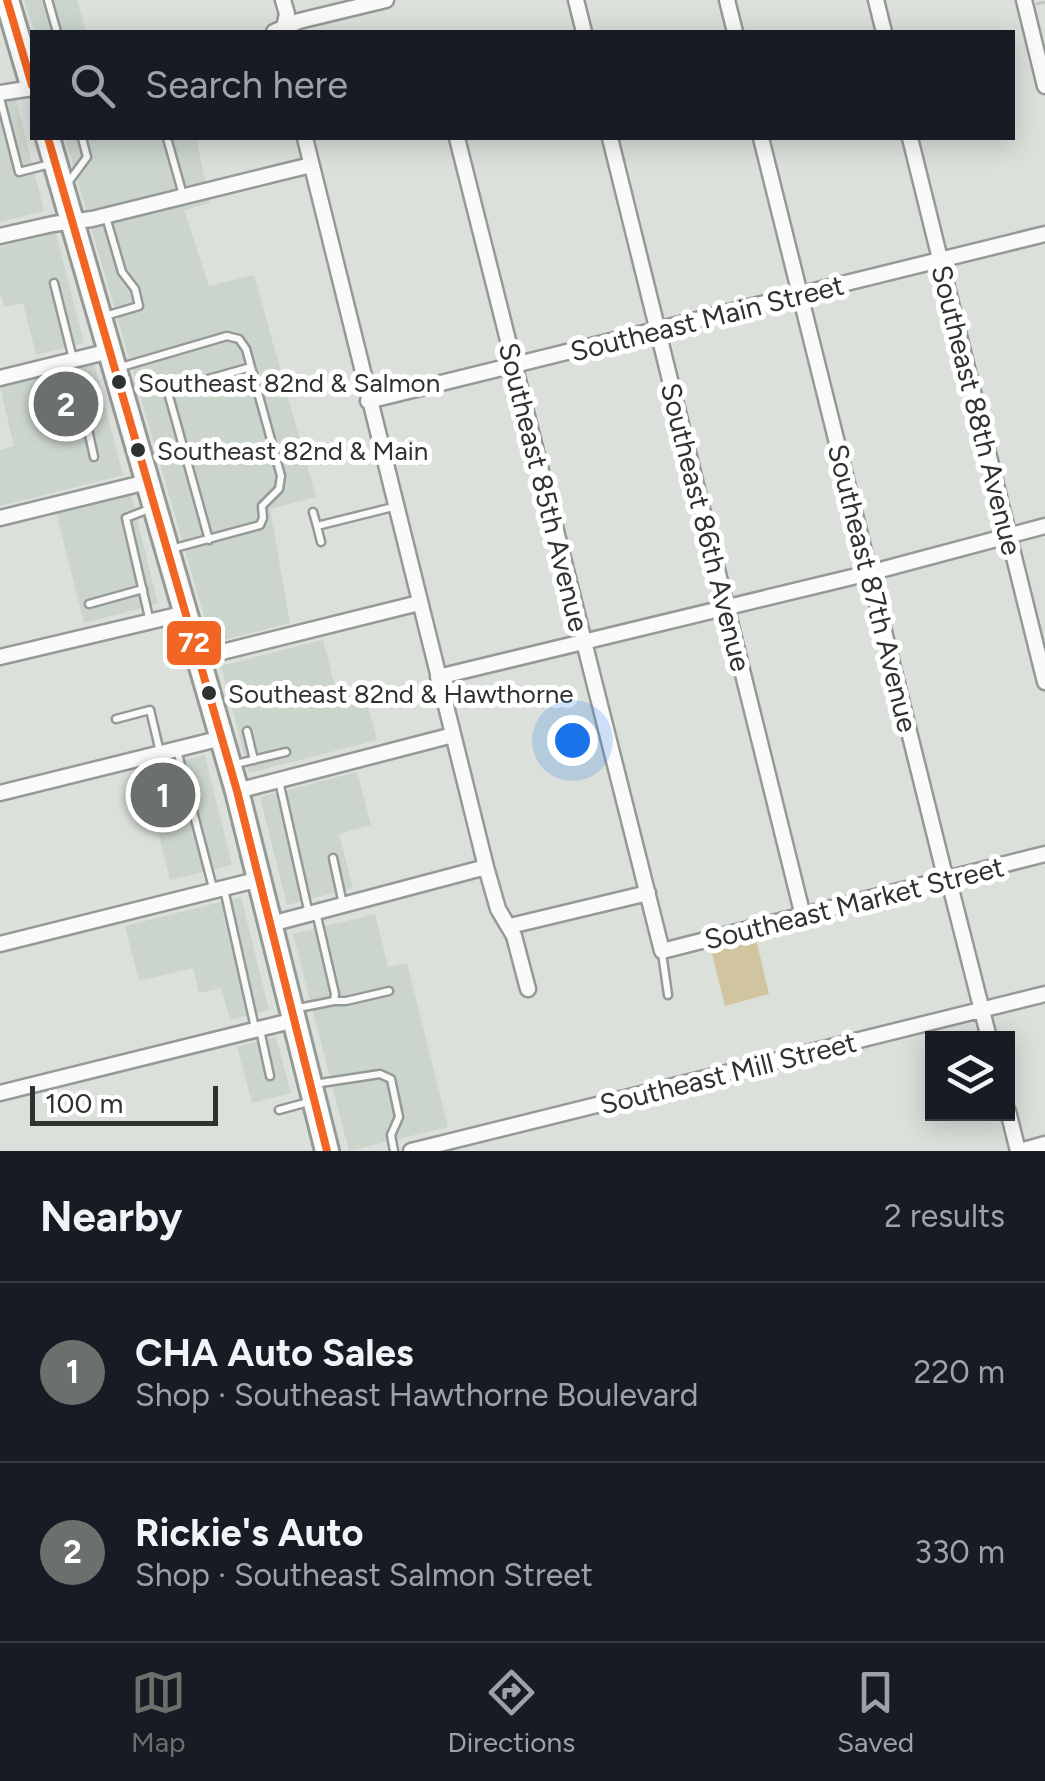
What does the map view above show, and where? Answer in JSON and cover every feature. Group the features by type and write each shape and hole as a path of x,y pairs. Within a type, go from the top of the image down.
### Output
{"main road":[{"path":"7,0 30,79"},
{"path":"49,140 237,790 326,1151"}],"street":[{"path":"281,30 287,14 283,0"},
{"path":"283,30 299,21 386,0"},
{"path":"576,0 584,30"},
{"path":"727,0 734,30"},
{"path":"876,0 884,30"},
{"path":"1024,0 1045,86"},
{"path":"0,95 30,87"},
{"path":"305,140 486,868 498,909 510,926 528,989"},
{"name":"Southeast 85th Avenue","path":"458,140 662,952"},
{"name":"Southeast 86th Avenue","path":"610,140 803,916"},
{"name":"Southeast 87th Avenue","path":"761,140 987,1031"},
{"name":"Southeast 88th Avenue","path":"910,140 1045,682"},
{"path":"0,236 106,216 312,165"},
{"name":"Southeast Main Street","path":"368,401 1045,234"},
{"path":"0,378 68,362 112,360"},
{"path":"0,518 147,482"},
{"path":"438,678 1045,526"},
{"path":"198,658 418,602"},
{"path":"0,657 186,613"},
{"path":"237,790 453,735"},
{"path":"0,794 222,738"},
{"name":"Southeast Market Street","path":"662,952 1045,854"},
{"path":"270,924 486,868"},
{"path":"0,944 260,879"},
{"path":"510,926 648,893"},
{"name":"Southeast Mill Street","path":"411,1151 1045,994"},
{"path":"0,1094 257,1029 294,1015"},
{"path":"1011,1121 1019,1151 1045,1144"}],"lane":[{"path":"48,0 56,30"},
{"path":"0,95 19,172 55,162"},
{"path":"63,190 87,156 83,140"},
{"path":"168,140 183,196"},
{"path":"100,318 139,306 135,290 122,272 106,216"},
{"path":"54,284 68,362 66,380 78,384 94,456"},
{"path":"112,360 227,336 239,338 246,350 282,484 265,501 260,525 167,550"},
{"path":"209,540 168,396 174,388 250,367"},
{"path":"317,526 395,506"},
{"path":"150,622 126,518 154,507"},
{"path":"313,512 321,542"},
{"path":"88,604 142,589"},
{"path":"116,720 150,710 160,753"},
{"path":"247,731 254,760"},
{"path":"176,749 270,1076"},
{"path":"230,766 286,752"},
{"path":"278,780 334,1001"},
{"path":"333,858 343,905"},
{"path":"662,952 668,995"},
{"path":"294,1015 334,1001 346,1002 389,990"},
{"path":"279,1110 312,1092 380,1074 387,1076 399,1117 391,1134 394,1151"}],"shaded area":[{"path":"24,0 77,0 85,30 33,30"},
{"path":"16,99 44,211 0,222 0,103"},
{"path":"66,140 196,140 210,203 184,210 209,286 254,275 316,497 270,509 290,623 212,643"},
{"path":"56,233 84,343 36,355 23,303 4,307 0,247"},
{"path":"94,363 123,475 0,506 0,450 14,446 0,387"},
{"path":"131,494 158,604 84,623 56,512"},
{"path":"323,640 336,690 362,684 377,740 249,773 221,666"},
{"path":"205,755 232,865 170,880 143,771"},
{"path":"357,772 371,825 339,834 353,888 287,905 260,797"},
{"path":"241,897 269,1010 230,1020 221,988 199,993 193,968 139,981 125,926"},
{"path":"375,914 388,967 407,963 448,1127 349,1151 293,934"},
{"path":"755,935 769,994 725,1006 710,946"},
{"path":"276,1037 291,1093 252,1103 237,1047"}],"transit line":[{"name":"72","path":"7,0 30,78"},
{"name":"72","path":"49,140 237,791 327,1151"}],"place":[{"name":"Southeast 82nd & Salmon","path":"119,382"},
{"name":"Rickie's Auto","path":"66,404"},
{"name":"Southeast 82nd & Main","path":"138,450"},
{"name":"Southeast 82nd & Hawthorne","path":"209,693"},
{"name":"CHA Auto Sales","path":"163,795"}]}
